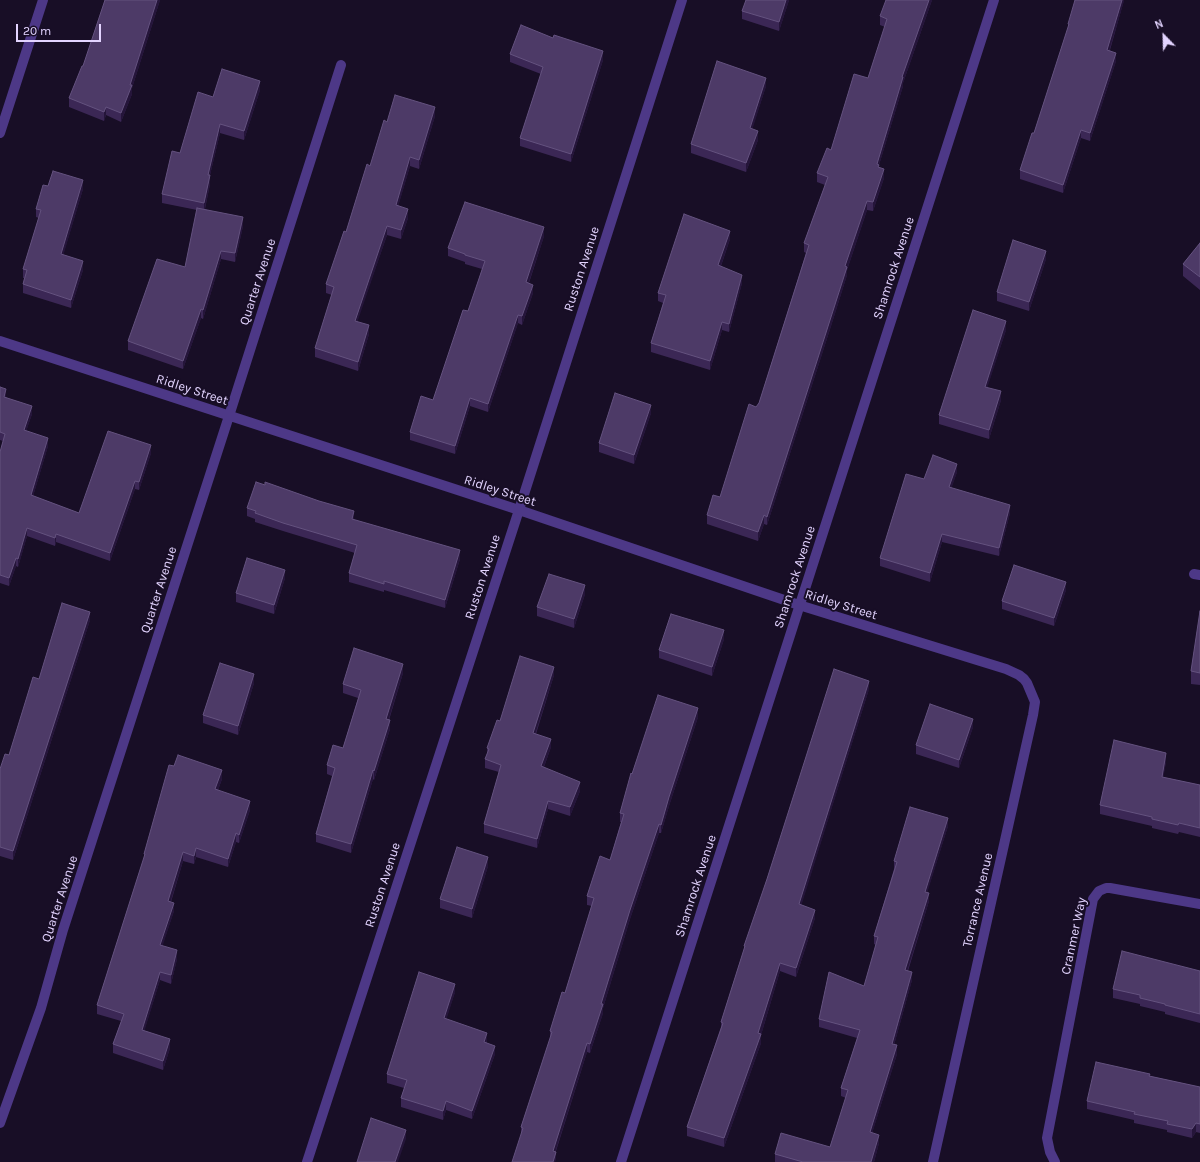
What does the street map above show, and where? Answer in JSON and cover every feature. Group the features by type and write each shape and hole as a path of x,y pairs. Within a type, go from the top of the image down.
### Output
{"street":[{"path":"0,133 43,0"},
{"name":"Ruston Avenue","path":"307,1162 519,510 682,0"},
{"name":"Shamrock Avenue","path":"621,1162 994,0"},
{"name":"Quarter Avenue","path":"0,1123 41,1008 63,930 341,65"},
{"name":"Ridley Street","path":"0,341 519,510 799,605 992,665"},
{"name":"Torrance Avenue","path":"933,1162 1035,702 1024,679 1013,672 992,665"},
{"name":"Cranmer Way","path":"1055,1162 1050,1152 1048,1138 1093,898 1102,890 1110,888 1200,904"}],"building":[{"path":"105,0 157,0 130,85 132,85 121,113 106,107 104,112 69,98 83,66"},
{"path":"746,0 786,0 779,22 742,11"},
{"path":"886,0 929,0 902,77 877,164 879,165 878,167 884,169 873,202 867,201 845,266 847,267 767,517 764,515 758,532 707,515 713,495 720,497 749,404 756,407 759,403 809,245 804,243 828,177 817,173 827,148 831,150 854,74 868,78 887,19 880,16"},
{"path":"1075,0 1122,0 1107,50 1116,53 1090,133 1081,130 1063,185 1020,170 1032,133 1034,133 1069,24"},
{"path":"521,25 553,38 554,35 603,51 571,154 520,138 543,67 510,54"},
{"path":"717,61 766,78 750,128 758,131 746,163 691,144"},
{"path":"222,69 260,81 244,131 220,124 208,175 210,175 204,203 162,194 172,151 180,153 198,92 213,97"},
{"path":"395,95 435,107 419,160 410,157 396,205 408,209 401,230 387,226 355,321 369,325 358,362 315,348 334,287 326,284 344,231 346,232 367,164 370,166 384,120 387,122"},
{"path":"53,171 83,180 61,254 83,261 71,300 23,284 27,270 23,269 41,210 36,209 43,185 48,186"},
{"path":"465,202 544,227 526,282 533,285 522,316 518,315 488,404 470,398 455,446 410,432 421,396 433,400 463,310 468,311 485,261 448,248"},
{"path":"197,208 243,217 235,253 221,251 203,310 201,309 183,361 128,341 157,259 185,267"},
{"path":"684,214 730,231 718,265 742,275 729,324 722,322 710,361 651,343 666,295 658,293"},
{"path":"1013,240 1046,251 1029,302 997,292"},
{"path":"1200,243 1200,277 1183,264"},
{"path":"973,310 1006,321 985,387 1001,391 989,430 939,415"},
{"path":"0,387 6,389 4,397 32,406 24,430 48,438 31,495 79,513 108,431 151,445 139,482 135,481 110,553 56,534 55,538 27,528 18,559 16,558 9,578 0,575 0,452 5,434 0,432"},
{"path":"615,393 651,405 634,455 599,443"},
{"path":"933,455 957,464 949,487 1010,505 999,548 942,534 930,573 880,558 906,474 924,479"},
{"path":"256,482 265,485 265,482 319,501 354,511 352,519 460,550 445,600 384,581 384,584 349,573 357,545 255,513 256,511 247,508"},
{"path":"247,558 285,570 274,605 236,593"},
{"path":"1014,565 1066,582 1054,618 1002,601"},
{"path":"549,574 585,585 574,619 537,607"},
{"path":"62,603 90,612 13,851 0,847 0,769 5,754 9,755 33,677 39,679"},
{"path":"1200,611 1200,673 1191,671"},
{"path":"671,614 724,630 712,667 659,650"},
{"path":"354,648 403,664 386,719 390,720 374,771 373,770 351,844 316,834 335,768 327,765 333,745 343,748 361,690 343,684"},
{"path":"520,656 554,667 533,733 551,739 541,766 580,782 570,807 548,801 537,839 484,824 501,765 485,759 489,749 487,748 497,720 500,721"},
{"path":"220,663 254,674 238,726 203,715"},
{"path":"834,669 869,681 799,904 815,910 796,968 780,963 758,1033 761,1034 724,1138 687,1127 723,1023 721,1022 744,946"},
{"path":"658,695 698,708 661,825 659,824 630,910 590,1044 587,1043 553,1151 556,1152 553,1162 512,1162 523,1128 521,1127 552,1032 550,1031 562,992 565,993 594,898 587,896 600,856 610,860 624,814 620,813 631,773 632,774"},
{"path":"930,704 973,719 959,760 916,745"},
{"path":"1114,740 1166,753 1162,777 1200,785 1200,828 1179,823 1178,825 1152,819 1152,817 1100,805"},
{"path":"178,755 222,770 215,789 250,801 239,835 236,833 228,859 196,848 194,856 183,852 168,901 174,903 160,945 177,950 171,975 160,972 142,1030 170,1039 163,1061 113,1044 124,1014 97,1005 145,854 169,765 174,766"},
{"path":"910,807 948,818 925,892 929,893 905,970 912,972 892,1044 897,1045 870,1132 879,1135 871,1162 803,1162 775,1154 781,1133 830,1147 848,1090 841,1088 860,1030 819,1019 829,972 864,986 878,937 874,936 897,862 894,861"},
{"path":"457,847 488,857 472,909 440,899"},
{"path":"1122,951 1200,971 1200,1014 1140,998 1140,995 1113,989"},
{"path":"419,972 455,984 444,1018 487,1033 484,1042 495,1046 472,1111 446,1101 443,1111 401,1098 407,1080 387,1074"},
{"path":"1096,1062 1150,1074 1149,1076 1200,1087 1200,1124 1196,1123 1192,1129 1167,1124 1168,1121 1134,1114 1135,1112 1087,1101"},
{"path":"371,1118 406,1130 395,1162 357,1162"}]}
